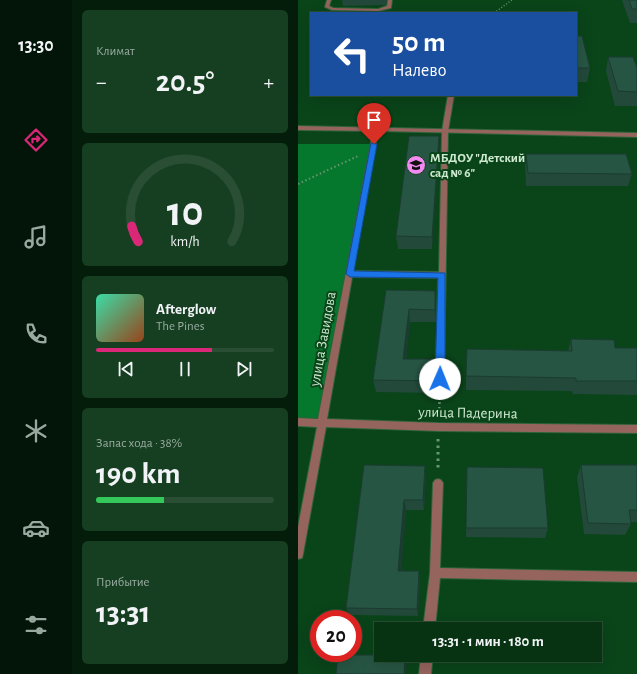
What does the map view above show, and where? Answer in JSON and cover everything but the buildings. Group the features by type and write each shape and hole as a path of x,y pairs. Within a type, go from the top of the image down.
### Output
{"street":[{"path":"329,0 327,7 332,9 378,10 389,7 390,0"},
{"path":"440,379 445,132 451,96"},
{"path":"298,128 637,135"},
{"name":"улица Завидова","path":"298,554 376,129"},
{"path":"350,274 442,275"},
{"name":"улица Падерина","path":"298,422 439,427 637,429"},
{"path":"430,622 435,573 438,483"},
{"path":"435,573 637,577"},
{"path":"425,674 426,662"}],"path":[{"path":"495,12 512,0"},
{"path":"298,184 373,149"}],"green space":[{"path":"298,144 374,144 322,423 298,422"}],"place":[{"name":"МБДОУ \"Детский сад № 6\"","path":"416,165"}],"route":[{"path":"374,144 350,274 442,275 440,379"}]}
